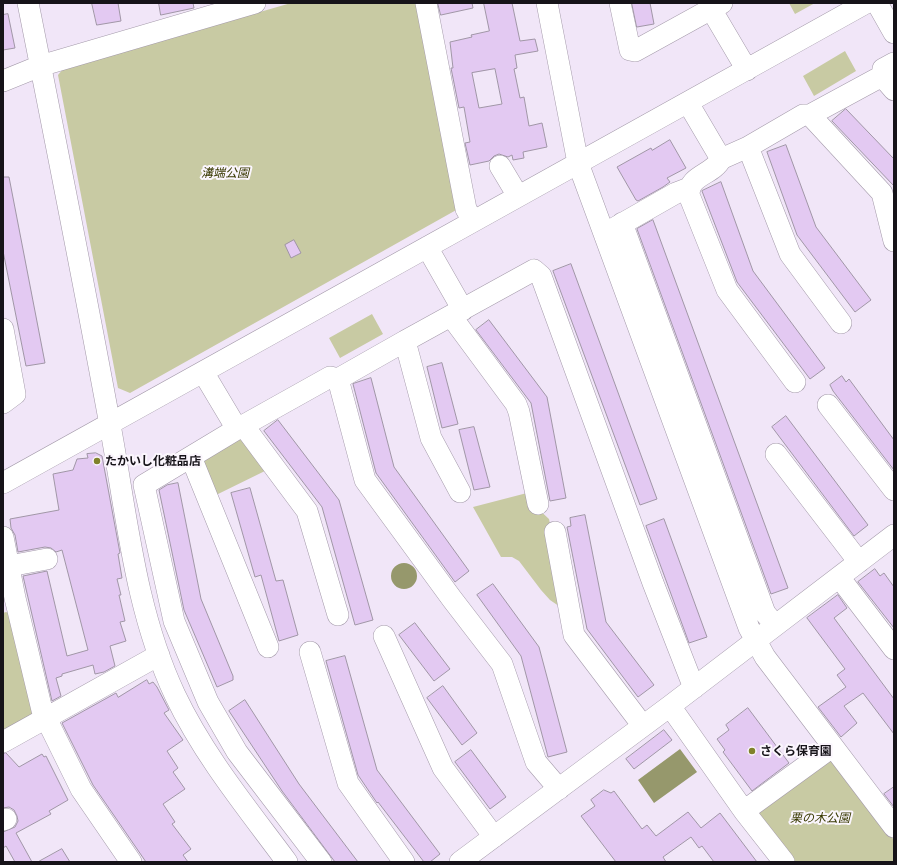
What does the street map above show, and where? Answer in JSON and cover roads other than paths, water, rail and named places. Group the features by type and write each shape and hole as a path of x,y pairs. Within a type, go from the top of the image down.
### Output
{"street":[{"path":"28,3 110,424 139,590 159,655 175,694 205,750 287,862"},
{"path":"3,82 40,66 228,7 254,3"},
{"path":"426,3 464,179 466,209 473,221"},
{"path":"546,3 578,163 746,620 765,657 894,827"},
{"path":"620,3 630,50 635,51 706,8 747,70"},
{"path":"3,483 866,3"},
{"path":"877,3 894,33"},
{"path":"795,382 727,290 689,195 689,188 692,182 718,165 721,159 748,147 803,115 810,115 890,76"},
{"path":"688,103 721,159"},
{"path":"810,115 882,193 894,241"},
{"path":"748,147 790,254 842,323"},
{"path":"500,166 518,196"},
{"path":"604,234 676,193 689,188"},
{"path":"622,224 765,613 775,626"},
{"path":"427,247 457,313 519,412 538,504"},
{"path":"321,862 237,752 208,702 174,621 144,485 240,427 330,377 338,379 534,270 541,276 653,583 694,688"},
{"path":"3,329 15,394 3,403"},
{"path":"406,341 431,438 460,492"},
{"path":"203,372 240,427 307,511 338,615"},
{"path":"338,379 365,480 452,599 502,664 536,762 559,789"},
{"path":"828,405 894,490"},
{"path":"776,454 859,562"},
{"path":"191,457 268,647"},
{"path":"556,532 574,635 643,726"},
{"path":"460,862 694,688 755,640 894,536"},
{"path":"3,537 9,566 9,601 42,710 51,731 81,789 124,860"},
{"path":"9,566 47,559"},
{"path":"840,577 894,649"},
{"path":"384,636 444,768 494,837"},
{"path":"310,652 348,782 404,862"},
{"path":"3,742 159,655"},
{"path":"670,706 744,811 784,862"},
{"path":"744,811 832,747"}],"place":[{"name":"たかいし化粧品店","path":"97,461"},
{"name":"さくら保育園","path":"752,751"}],"park label":[{"name":"溝端公園","path":"225,173"},
{"name":"栗の木公園","path":"820,818"}]}
